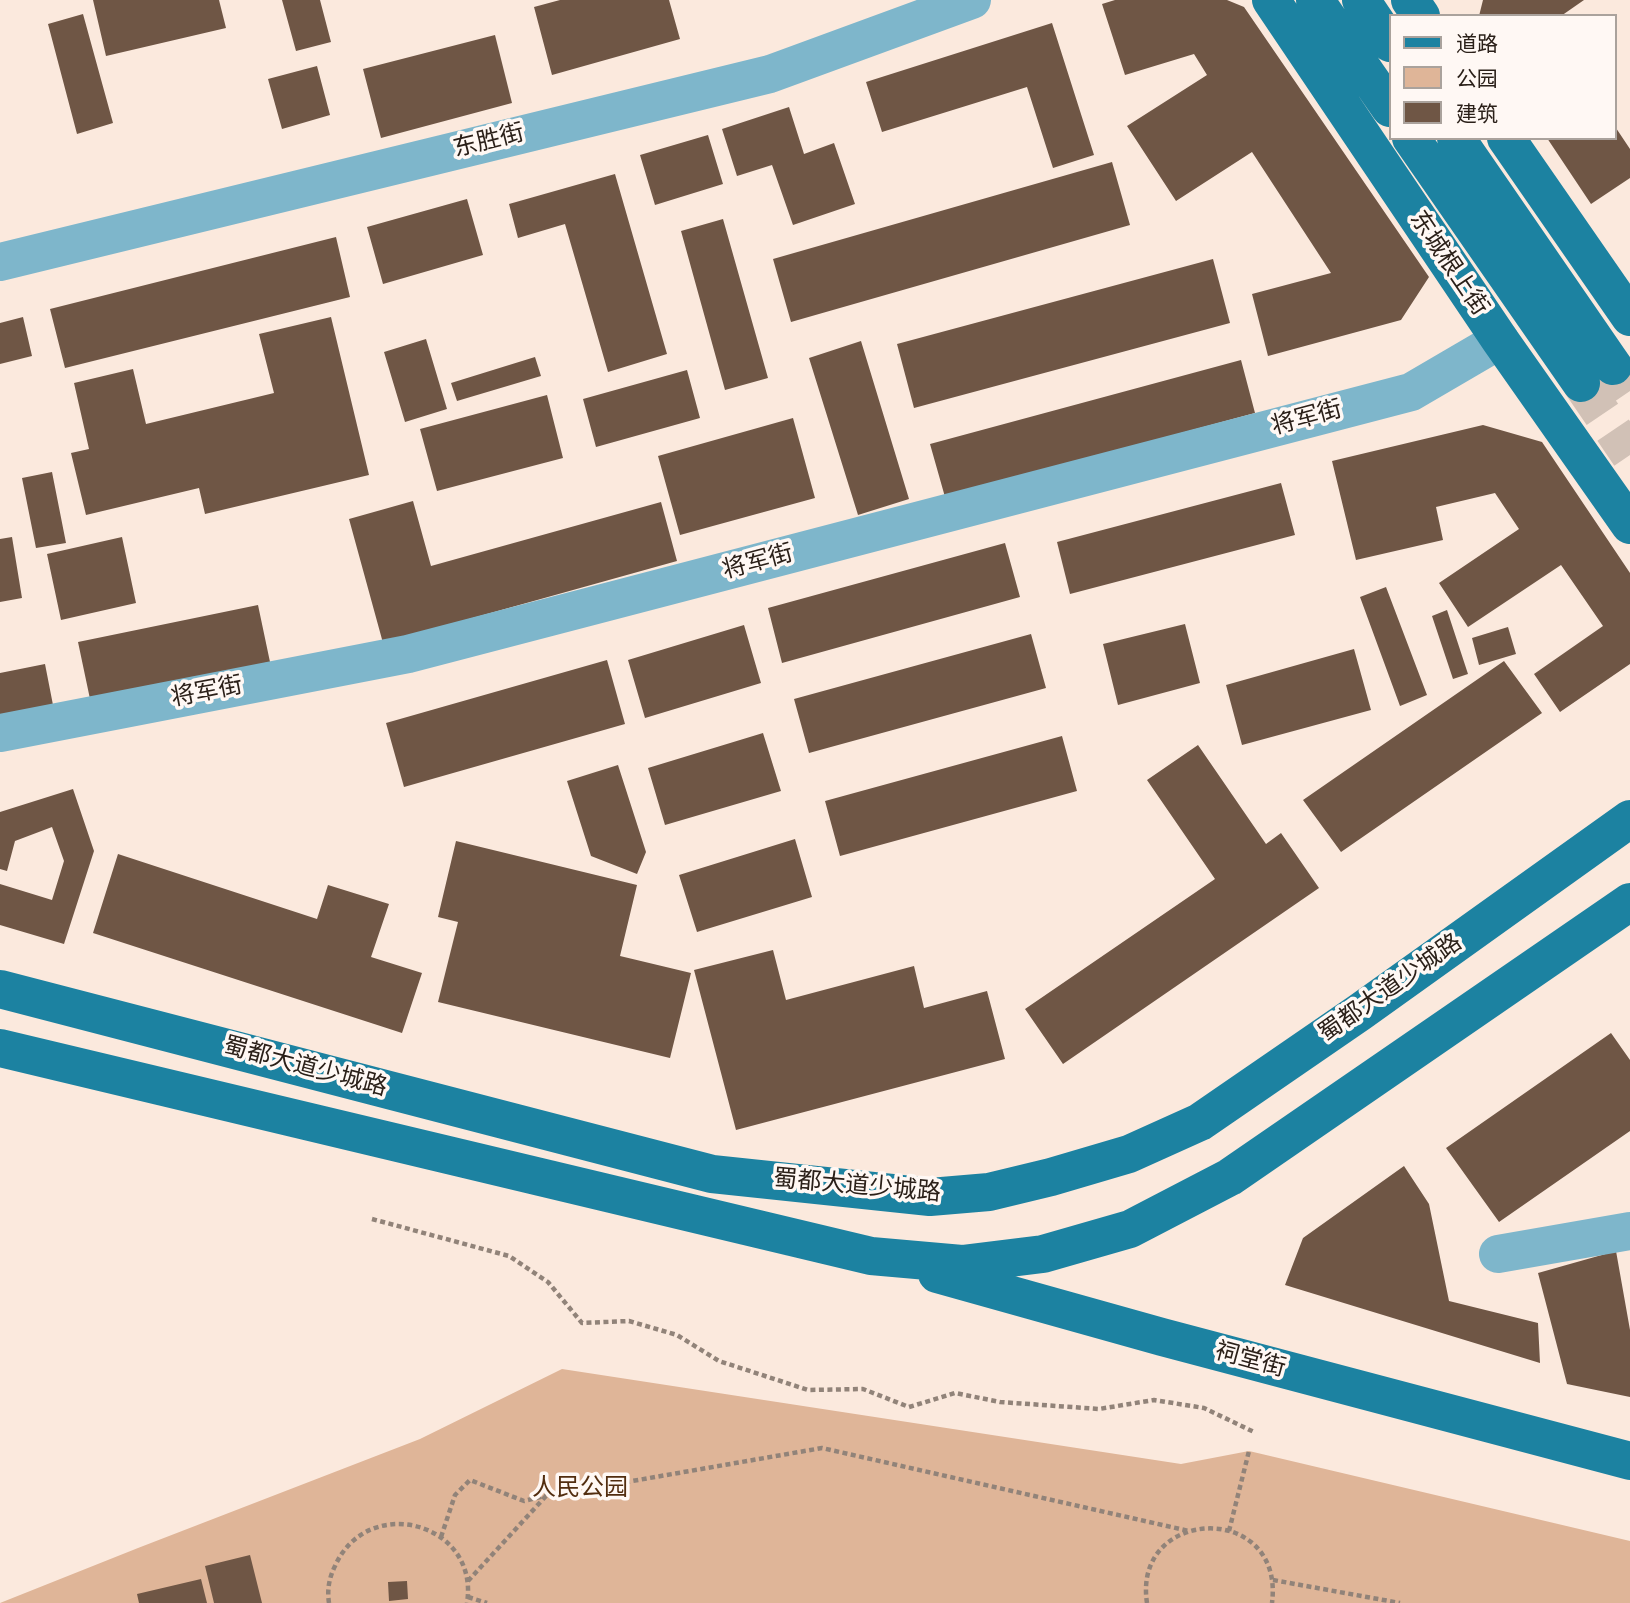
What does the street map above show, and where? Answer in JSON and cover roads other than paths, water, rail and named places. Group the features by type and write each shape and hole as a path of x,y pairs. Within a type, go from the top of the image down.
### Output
{"main road":[{"name":"东城根上街","path":"1270,0 1500,340 1630,525"},
{"path":"1315,0 1388,105"},
{"path":"1361,0 1388,40"},
{"name":"东城根上街","path":"1413,140 1597,374 1457,140"},
{"path":"1507,140 1630,317"},
{"name":"蜀都大道少城路","path":"0,989 712,1174 930,1197 989,1192 1129,1154 1200,1122 1360,1012 1630,819"},
{"name":"蜀都大道少城路","path":"0,1048 871,1256 962,1264 1043,1254 1130,1229 1230,1177 1630,902"},
{"name":"祠堂街","path":"871,1256 1162,1337 1630,1461"}],"street":[{"name":"东胜街","path":"0,262 770,74 972,0"},
{"name":"将军街","path":"0,733 408,654 1183,452 1410,392 1500,340"},
{"path":"1498,1254 1630,1231"}],"tunnel":[{"path":"1613,366 1630,391"},
{"path":"1581,383 1630,455"}],"park label":[{"name":"人民公园","path":"580,1489"}]}
